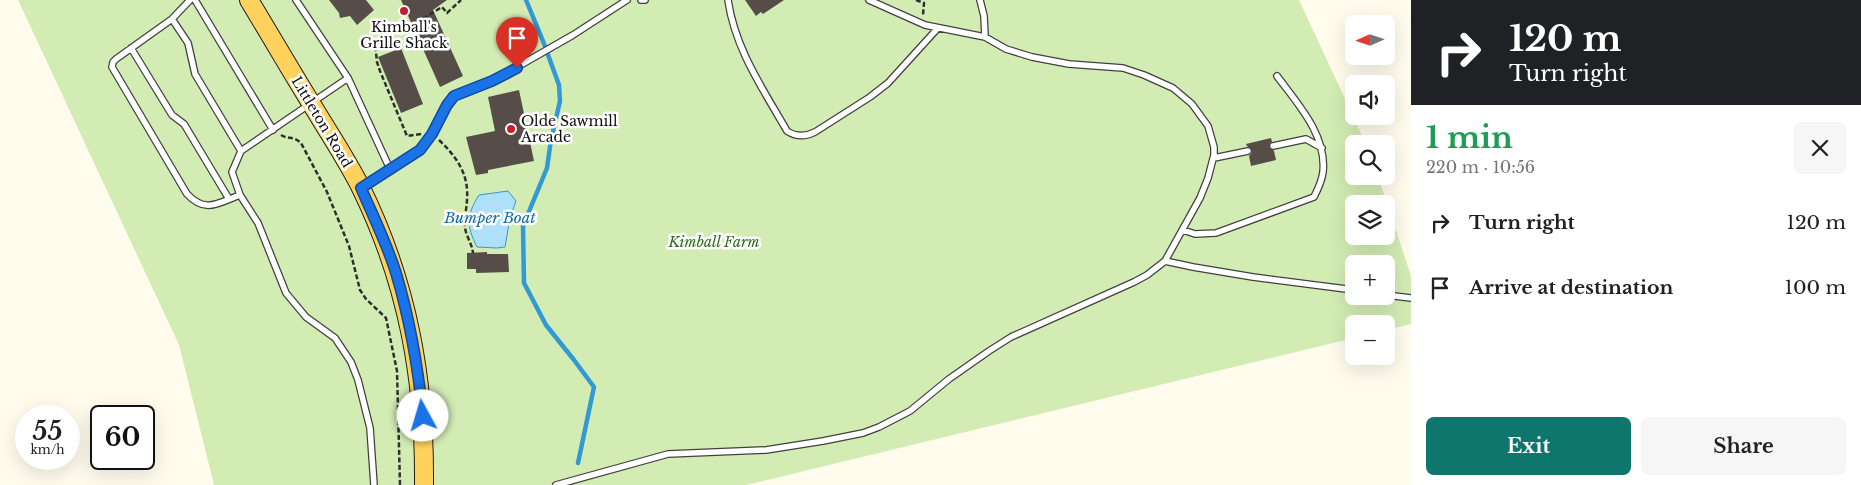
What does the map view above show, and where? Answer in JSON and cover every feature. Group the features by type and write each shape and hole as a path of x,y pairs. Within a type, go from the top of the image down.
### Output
{"main road":[{"name":"Littleton Road","path":"249,0 361,188 395,271 409,323 422,402 424,485"}],"lane":[{"path":"190,0 172,19 116,59 112,66 187,194 202,206 210,206 240,195"},
{"path":"195,0 273,130"},
{"path":"296,0 348,78 390,169"},
{"path":"361,188 420,150 432,134 447,105 454,96 492,81 517,68 627,0"},
{"path":"728,0 737,40 787,131 797,136 808,135 882,88 938,28"},
{"path":"556,485 668,454 766,450 863,433 910,411 957,373 1011,337 1134,282 1165,261 1200,198 1214,158 1212,138 1203,118 1184,97 1165,83 1123,68 1069,64 1032,57 1006,48 986,37 920,23 869,0"},
{"path":"980,0 986,37"},
{"path":"172,19 188,43 195,74 241,151"},
{"path":"131,48 172,115 184,124 229,199"},
{"path":"1182,230 1195,234 1216,233 1314,197 1322,180 1322,148 1309,121 1276,76"},
{"path":"348,78 241,151 232,172 240,195 258,223 286,293 306,317 335,338 351,362 358,380 370,428 374,485"},
{"path":"1273,146 1306,140 1322,148"},
{"path":"1214,158 1248,151"},
{"path":"1165,261 1193,268 1345,289"},
{"path":"1395,296 1411,298"}],"path":[{"path":"461,0 447,13 442,7 403,30 399,26 375,43 380,71 407,136 432,134 451,152 460,165 466,184 465,231 473,253"},
{"path":"916,0 924,3 925,7 920,23"},
{"path":"273,130 284,137 295,137 301,143 327,192 348,246 360,290 366,299 386,318 397,371 400,485"}],"green space":[{"name":"Kimball Farm","path":"18,0 1299,0 1345,99 1345,125 1357,125 1362,135 1345,135 1345,185 1381,185 1384,195 1345,195 1345,245 1395,245 1395,228 1411,276 1411,324 1395,328 1395,315 1345,315 1345,340 746,485 214,485 179,345"}],"water":[{"name":"Bumper Boat","path":"508,191 516,201 510,218 505,247 477,247 469,226 470,215 475,202 479,195"}],"building":[{"path":"329,0 366,0 374,10 357,25 350,16 340,18 339,13"},
{"path":"401,0 447,0 433,10 463,76 440,87"},
{"path":"745,0 784,0 763,14 761,12 756,16"},
{"path":"401,48 423,104 401,113 378,57"},
{"name":"Olde Sawmill Arcade","path":"519,90 534,161 488,170 488,173 476,175 466,137 495,131 488,97"},
{"path":"1271,138 1272,142 1269,144 1269,147 1274,151 1276,160 1251,166 1249,156 1252,150 1246,144"},
{"path":"487,252 487,254 508,254 509,272 476,273 476,269 467,269 467,253"}],"waterway":[{"path":"526,0 559,85 560,101 547,168 523,226 524,283 546,325 594,387 578,463"}],"place":[{"name":"Kimball's Grille Shack","path":"404,11"},
{"name":"Olde Sawmill Arcade","path":"511,129"}],"route":[{"path":"423,416 414,350 402,296 395,271 361,188 420,150 426,144 447,105 454,96 492,81 517,68"}]}
